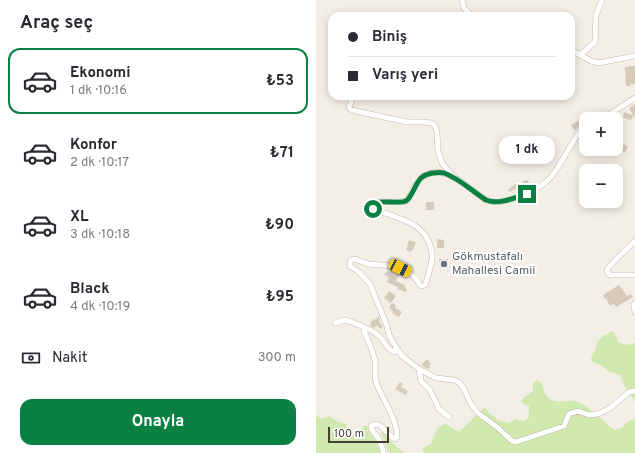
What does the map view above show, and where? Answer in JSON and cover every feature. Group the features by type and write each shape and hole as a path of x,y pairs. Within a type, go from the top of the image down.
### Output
{"street":[{"path":"462,0 464,8 468,12"},
{"path":"580,55 595,42 596,15 602,0"},
{"path":"575,52 598,63 635,56"},
{"path":"613,112 635,98"},
{"path":"352,100 349,106 350,109 356,111 407,122 432,123 437,132 438,151 442,163 454,178"},
{"path":"579,133 558,168 548,180 527,194 504,201 490,202 454,178 438,172 422,177 406,201 377,201 372,203 370,205 373,209 413,224 424,233 432,251 432,260 425,285 420,285 418,281 409,273 400,268 381,264 369,264 354,259 351,260 350,266 359,272 370,284 387,326 389,335 402,356 419,369 436,378 454,380 460,383 464,388 471,404 478,413 512,441 516,442 564,426 569,414 578,410 589,415 598,414 610,408 629,392 635,391"},
{"path":"635,241 612,263 607,270 610,274 635,275"},
{"path":"635,303 635,312"},
{"path":"335,323 345,320 352,322 371,330 380,337 389,350 395,352 396,347"},
{"path":"366,328 364,331 375,361 376,380 396,429 397,437 393,439 381,426 376,424 371,426 372,430 379,439 384,453"},
{"path":"419,369 421,381 430,390 439,409 449,417"}],"green space":[{"path":"613,331 619,343 630,345 635,343 635,401 627,391 620,375 610,372 591,361 597,342 603,336"},
{"path":"536,380 541,383 547,397 550,399 562,402 578,402 586,406 614,430 622,428 627,422 635,418 635,453 424,453 422,449 431,444 434,435 440,427 446,424 459,432 485,407 497,420 508,423 512,422 514,419 525,421 529,417 529,406 523,404 521,401 533,391 533,384"},
{"path":"316,414 321,419 329,416 347,425 344,431 346,436 355,435 365,425 367,426 381,453 316,453"},
{"path":"383,432 395,446 404,453 389,453 381,433"}],"building":[{"path":"635,66 635,84 626,86 625,67"},
{"path":"635,104 635,117 634,116 631,120 623,118 624,112 633,115 629,108"},
{"path":"579,121 579,126 575,131 571,125"},
{"path":"623,144 628,147 625,152 623,151"},
{"path":"528,180 529,184 522,186 523,188 516,191 515,189 510,192 508,190 513,185 518,183 518,185"},
{"path":"426,202 434,202 434,210 426,210"},
{"path":"437,239 444,240 444,248 437,248"},
{"path":"409,240 416,242 411,252 406,250"},
{"name":"Gökmustafalı Mahallesi Camii","path":"439,259 448,259 448,268 440,268"},
{"path":"391,270 400,274 396,281 405,285 405,288 407,289 406,292 397,289 398,287 387,282 389,277 384,275 387,271 390,272"},
{"path":"619,285 627,296 631,294 633,297 616,307 614,304 610,306 603,295"},
{"path":"389,291 396,296 391,303 384,298"},
{"path":"392,303 396,305 395,308 402,312 399,317 392,313 393,311 389,308"},
{"path":"379,316 379,321 383,327 380,329 377,325 374,328 370,325 373,319 375,320"},
{"path":"427,359 431,364 429,366 430,368 428,369 421,365"},
{"path":"400,382 403,384 401,387 408,391 406,395 395,389"}],"place":[{"name":"Gökmustafalı Mahallesi Camii","path":"444,264"}],"route":[{"path":"373,209 370,205 377,201 406,201 422,177 438,172 454,178 490,202 504,201 527,194"}]}
